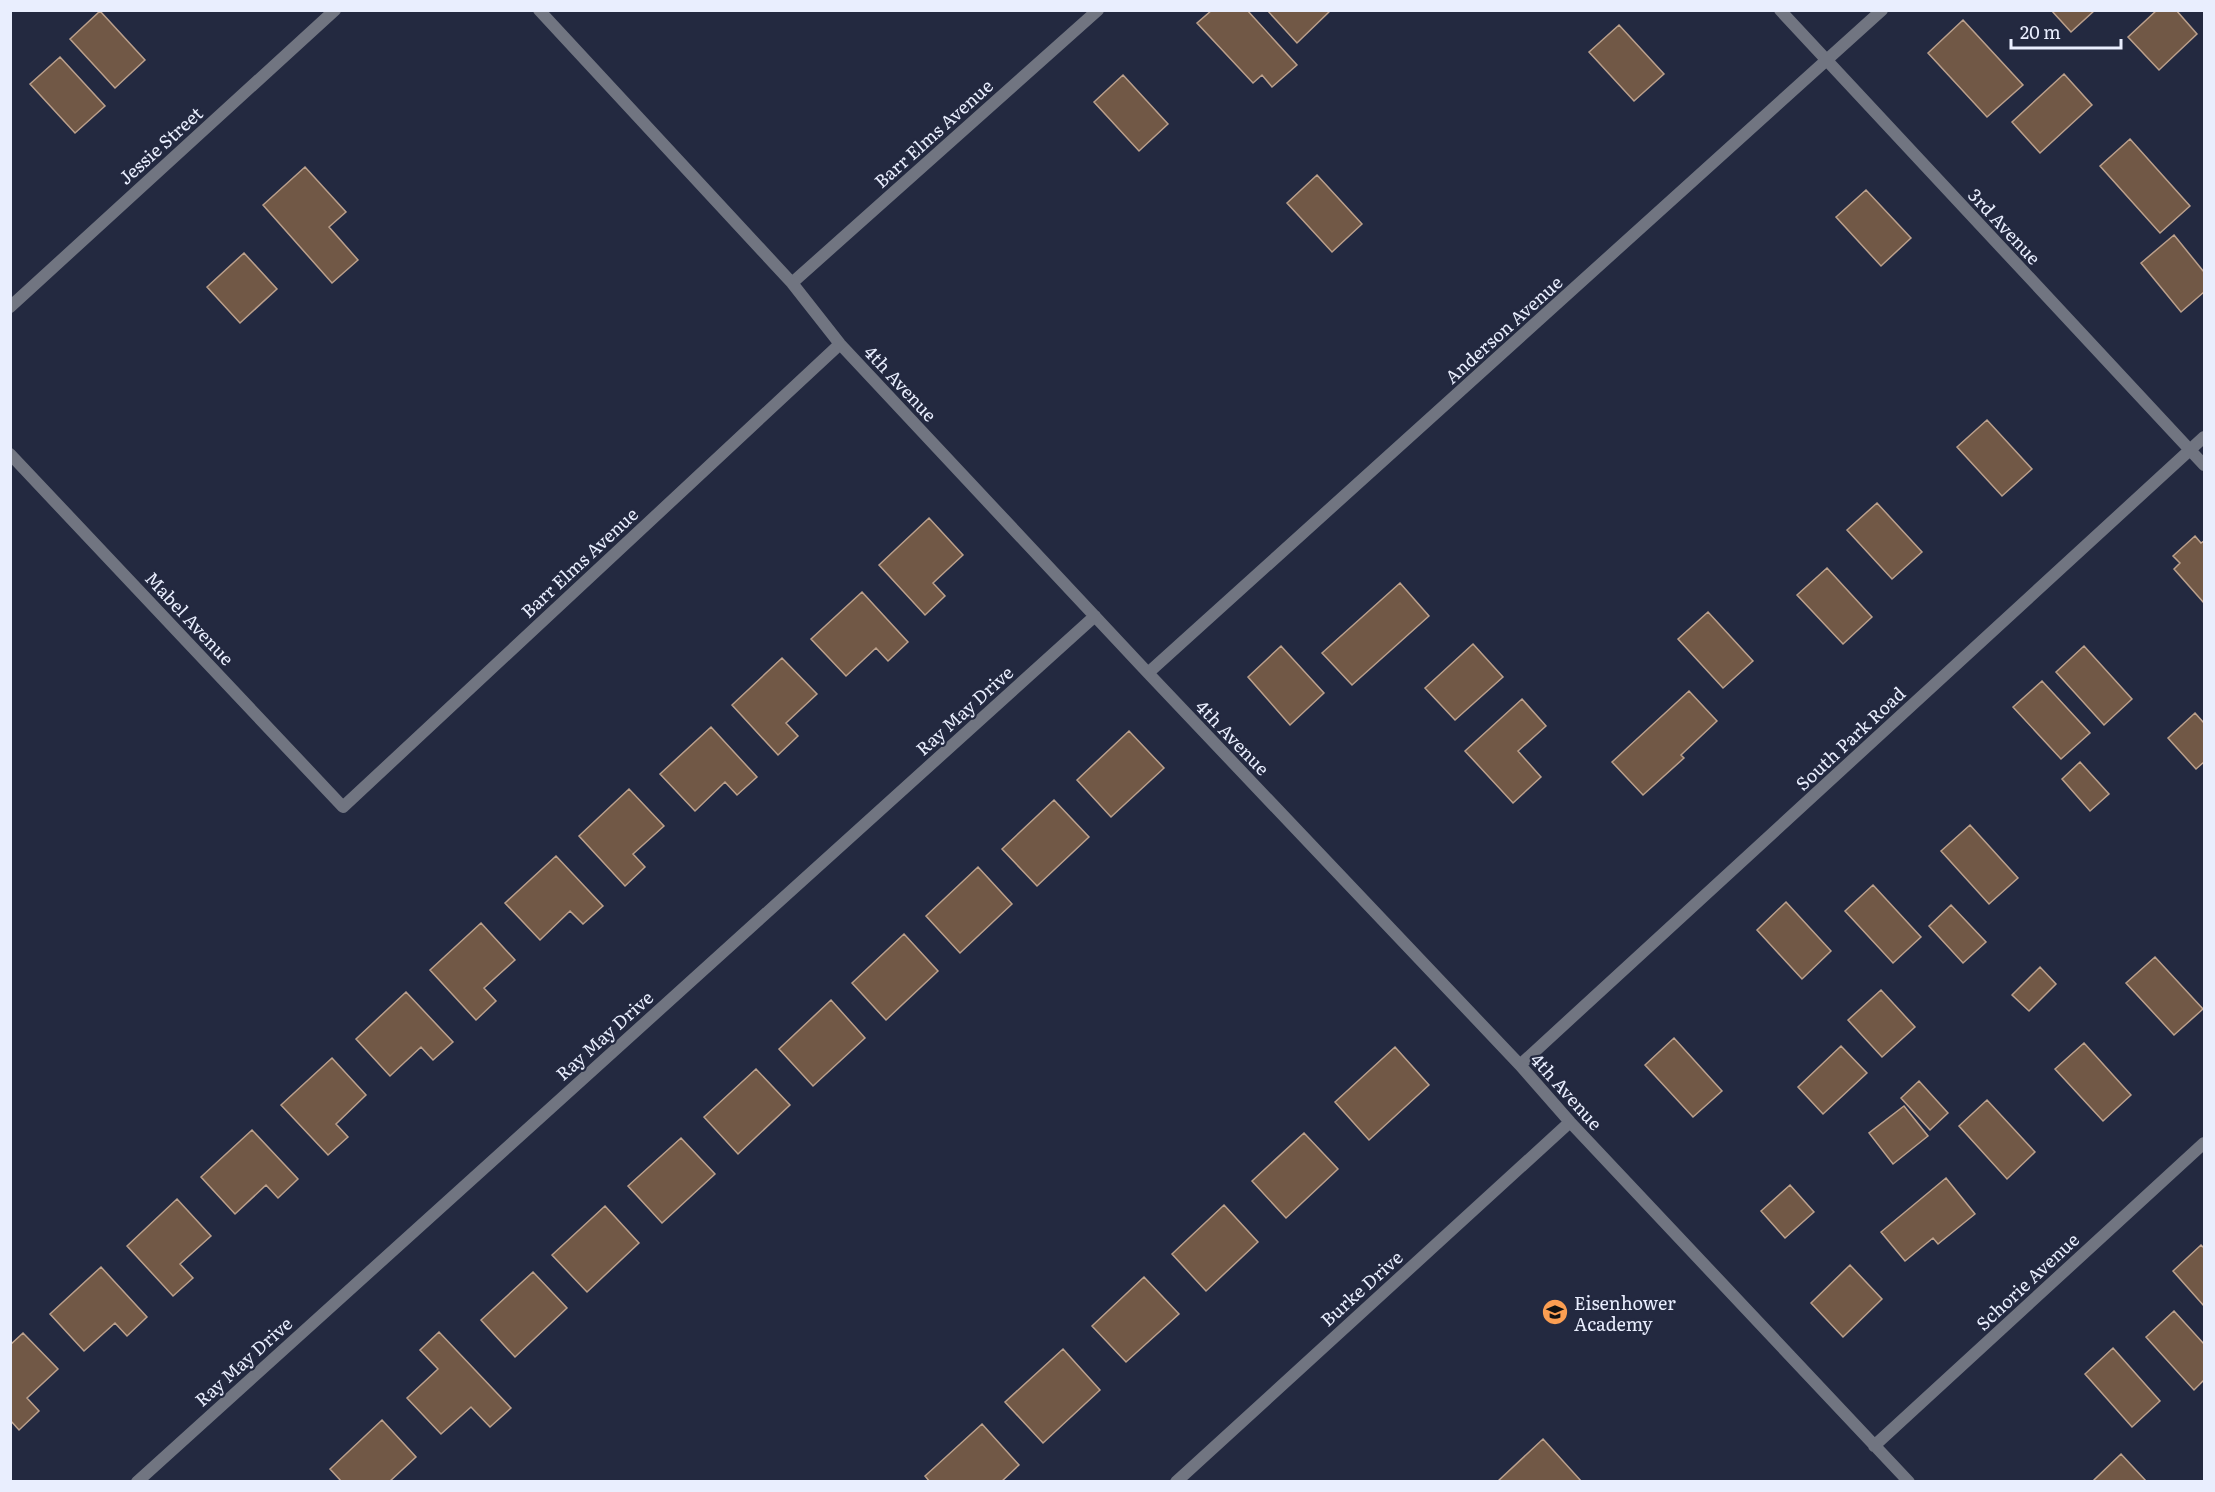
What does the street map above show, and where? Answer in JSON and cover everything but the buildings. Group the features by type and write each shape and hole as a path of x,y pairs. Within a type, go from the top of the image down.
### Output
{"street":[{"name":"Jessie Street","path":"10,307 335,10"},
{"name":"4th Avenue","path":"539,10 792,283 840,344 1520,1065 1570,1122 1909,1482"},
{"name":"Barr Elms Avenue","path":"792,283 1098,10"},
{"name":"3rd Avenue","path":"1780,10 2205,465"},
{"name":"Anderson Avenue","path":"1148,673 1882,10"},
{"name":"Barr Elms Avenue","path":"343,807 840,344"},
{"name":"South Park Road","path":"1520,1065 2205,437"},
{"name":"Mabel Avenue","path":"10,454 343,807"},
{"name":"Ray May Drive","path":"137,1482 1095,616"},
{"name":"Burke Drive","path":"1176,1482 1570,1122"},
{"name":"Schorie Avenue","path":"1874,1446 2205,1143"}],"place":[{"name":"Eisenhower Academy","path":"1555,1312"}]}
